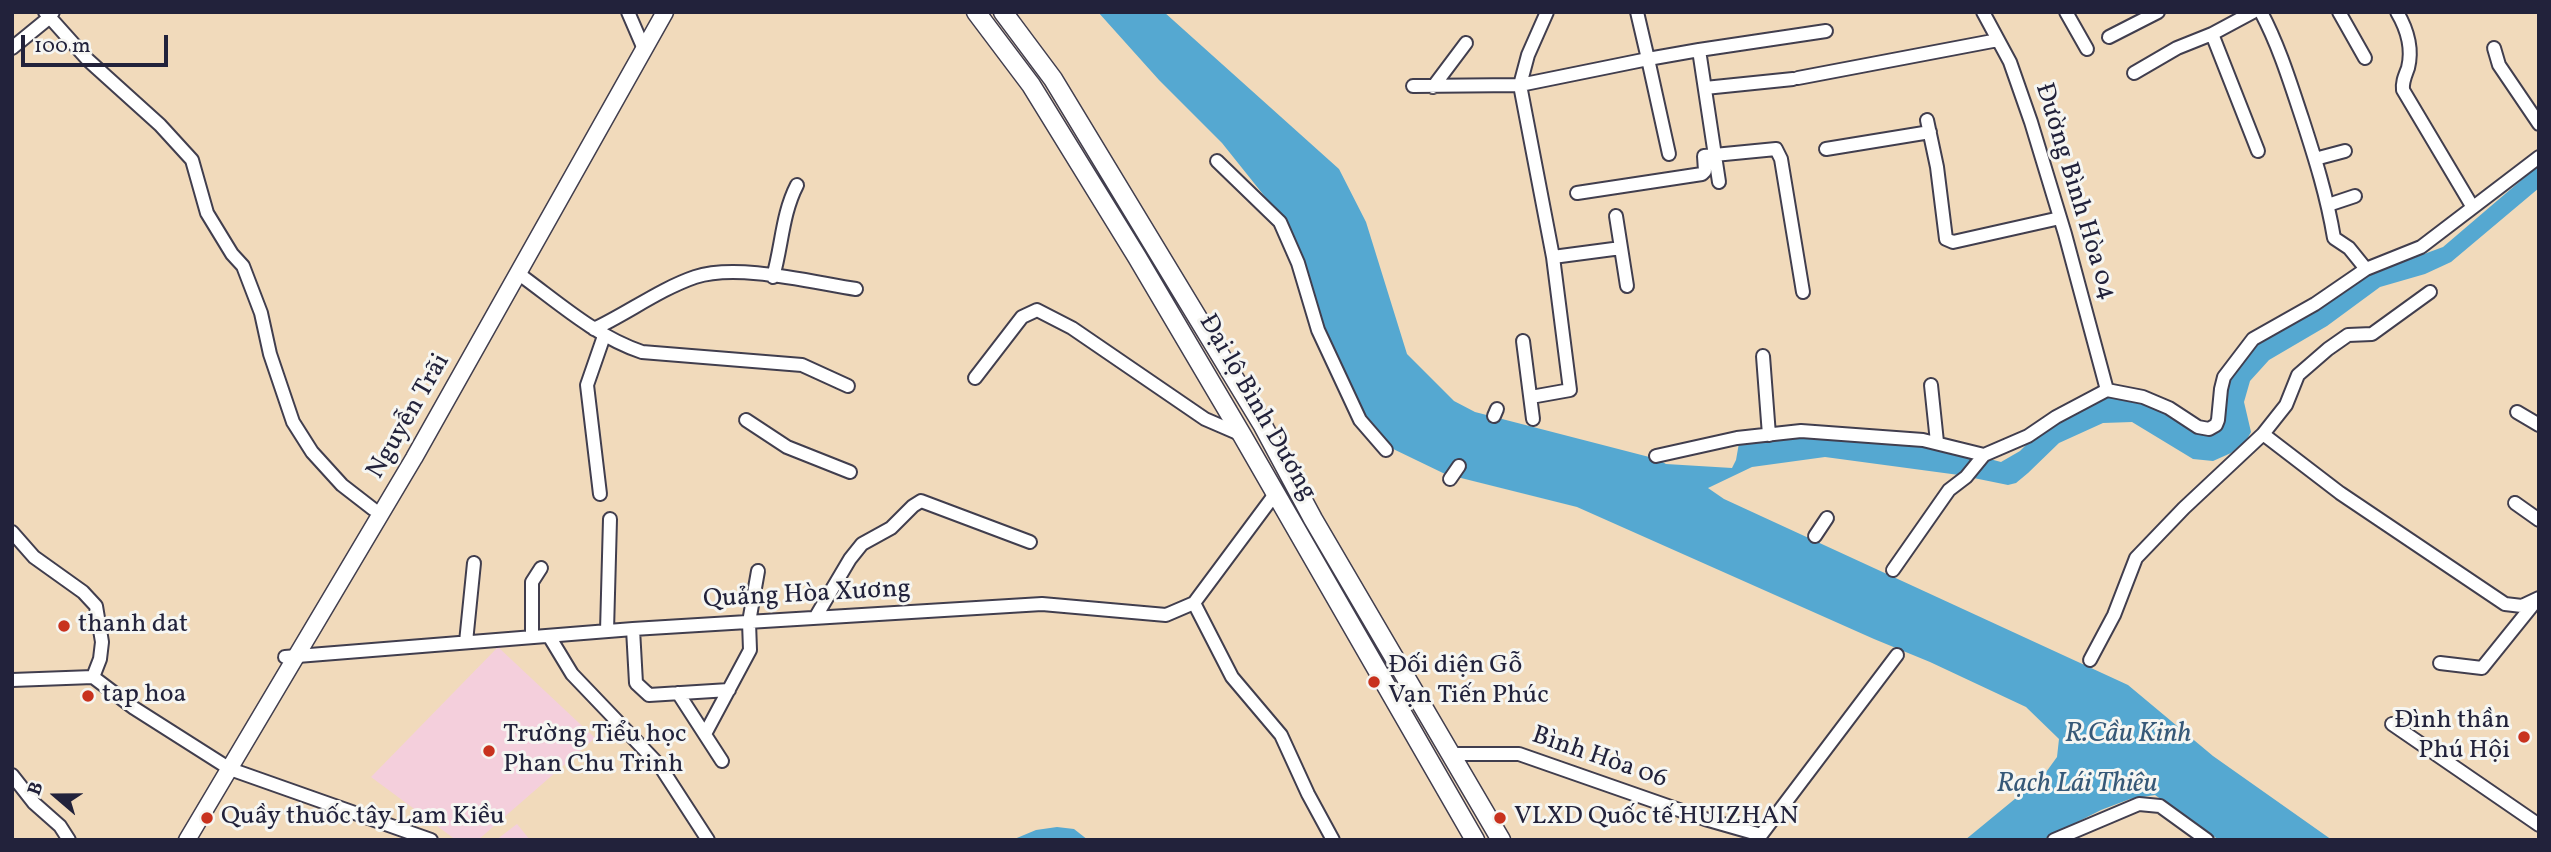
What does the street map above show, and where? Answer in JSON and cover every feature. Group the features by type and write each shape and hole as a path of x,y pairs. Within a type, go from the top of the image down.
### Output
{"highway":[{"name":"Đại lộ Bình Dương","path":"976,12 1031,85 1242,435 1475,840"},
{"name":"Đại lộ Bình Dương","path":"1003,12 1053,79 1262,424 1313,519 1501,840"},
{"path":"1242,435 1262,424"},
{"path":"1447,790 1465,779"}],"main road":[{"name":"Nguyễn Trãi","path":"291,656 373,509 410,456 641,43 653,12"},
{"name":"Nguyễn Trãi","path":"641,43 665,12"},
{"name":"Nguyễn Trãi","path":"175,840 225,766 519,274 552,203"},
{"name":"Nguyễn Trãi","path":"187,840 225,766"}],"street":[{"path":"628,12 641,43"},
{"path":"1531,397 1570,390 1553,257 1520,85 1528,55 1547,12"},
{"path":"1637,12 1670,154"},
{"path":"2066,12 2087,49"},
{"path":"2109,37 2158,12"},
{"path":"2134,73 2177,48 2212,34 2253,12"},
{"path":"2261,12 2278,48 2315,159 2334,238 2349,248 2362,261 2366,270"},
{"path":"2339,12 2365,58"},
{"path":"2397,12 2405,25 2410,51 2403,90 2472,206"},
{"path":"12,48 49,14 88,60 160,125 192,160 207,213 232,254 243,266 248,278 293,422 312,452 342,485 373,509"},
{"name":"Đường Bình Hòa 04","path":"1988,14 2010,62 2060,218 2107,390"},
{"path":"1413,86 1433,88 1520,85 1648,59 1826,30"},
{"path":"2212,34 2258,151"},
{"path":"1705,88 1796,79 1998,40"},
{"path":"1433,88 1466,43"},
{"path":"2494,48 2499,65 2539,124"},
{"path":"1699,50 1718,182"},
{"path":"1825,149 1928,126 1946,239 1953,242 2060,218"},
{"path":"1577,193 1702,174 1705,171 1703,157 1772,148 1778,152 1802,292"},
{"path":"2315,159 2345,151"},
{"path":"1893,570 1949,490 1966,477 1984,455 2028,436 2056,417 2107,390 2143,397 2169,408 2199,427 2213,428 2218,420 2224,377 2253,339 2315,304 2366,270 2421,247 2539,157"},
{"path":"1217,161 1279,222 1298,263 1318,330 1360,420 1385,450"},
{"path":"773,277 786,208 797,185"},
{"path":"2328,205 2355,196"},
{"path":"1616,216 1627,286"},
{"path":"1553,257 1621,248"},
{"path":"600,494 587,385 599,333 694,278 729,271 856,289"},
{"path":"519,274 599,333 642,352 802,365 848,386"},
{"path":"2090,660 2114,615 2136,558 2184,508 2263,434 2286,405 2298,375 2348,334 2372,334 2430,292"},
{"path":"975,378 1022,317 1037,310 1072,328 1205,419 1242,435"},
{"path":"1523,341 1533,419"},
{"path":"1763,356 1769,435"},
{"path":"1931,385 1937,442"},
{"path":"2517,412 2539,425"},
{"path":"746,420 787,447 850,472"},
{"path":"1656,456 1737,438 1801,432 1937,442 1984,455"},
{"path":"2263,434 2340,493 2505,604 2522,606 2539,598"},
{"path":"1450,479 1459,466"},
{"path":"1275,494 1194,603 1232,677 1281,735 1333,840"},
{"path":"816,618 850,559 862,544 891,528 912,506 921,501 1030,542"},
{"path":"2515,503 2539,520"},
{"path":"1815,536 1827,518"},
{"path":"607,631 610,519"},
{"path":"12,532 34,557 82,592 96,606 102,642 94,678"},
{"path":"466,642 474,563"},
{"path":"532,637 532,582 541,568"},
{"path":"705,734 750,650 749,622 758,570"},
{"path":"2440,663 2482,668 2539,598"},
{"name":"Quảng Hòa Xương","path":"291,656 633,629 1042,604 1166,615 1194,603"},
{"path":"633,629 636,683 649,695 729,690"},
{"path":"549,636 572,674 660,766 708,840"},
{"name":"Bình Hòa 06","path":"1451,754 1519,754 1705,819 1761,835 1895,657"},
{"path":"12,680 94,678 134,708 225,766 431,840"},
{"path":"678,693 722,761"},
{"path":"2392,724 2539,825"},
{"path":"12,775 34,803 60,826 69,840"},
{"path":"2054,840 2139,804 2160,806 2207,840"}],"shaded area":[{"name":"Trường Tiểu học Phan Chu Trinh","path":"498,647 595,738 478,840 456,840 371,777"},
{"path":"517,824 530,840 496,840"}],"water":[{"path":"1098,12 1164,12 1339,169 1366,222 1407,354 1454,401 1475,412 1657,459 1666,464 1732,468 1739,443 1801,434 1937,445 2001,462 2020,451 2036,435 2100,399 2117,396 2143,403 2197,434 2212,435 2224,424 2227,385 2255,342 2370,274 2443,247 2539,165 2539,188 2451,262 2425,274 2380,287 2327,326 2269,360 2250,381 2244,402 2251,432 2246,441 2231,453 2213,461 2193,459 2132,422 2103,423 2059,443 2016,483 2008,485 1959,475 1825,457 1752,467 1708,488 1724,499 2128,685 2213,756 2332,840 2219,840 2155,795 2130,799 2101,810 2042,840 1965,840 2044,775 2057,757 2059,739 2026,707 1577,507 1445,474 1387,446 1364,418 1320,327 1282,218 1222,143 1159,80"},
{"path":"1057,827 1074,829 1088,840 1012,840 1036,830"}],"place":[{"name":"thanh dat","path":"64,626"},
{"name":"Đối diện Gỗ Vạn Tiến Phúc","path":"1374,682"},
{"name":"tap hoa","path":"88,696"},
{"name":"Đình thần Phú Hội","path":"2524,737"},
{"name":"Trường Tiểu học Phan Chu Trinh","path":"489,751"},
{"name":"Quầy thuốc tây Lam Kiều","path":"207,818"},
{"name":"VLXD Quốc tế HUIZHAN","path":"1500,818"}],"water label":[{"name":"R.Cầu Kinh","path":"2128,736"},
{"name":"Rạch Lái Thiêu","path":"2077,786"}]}
